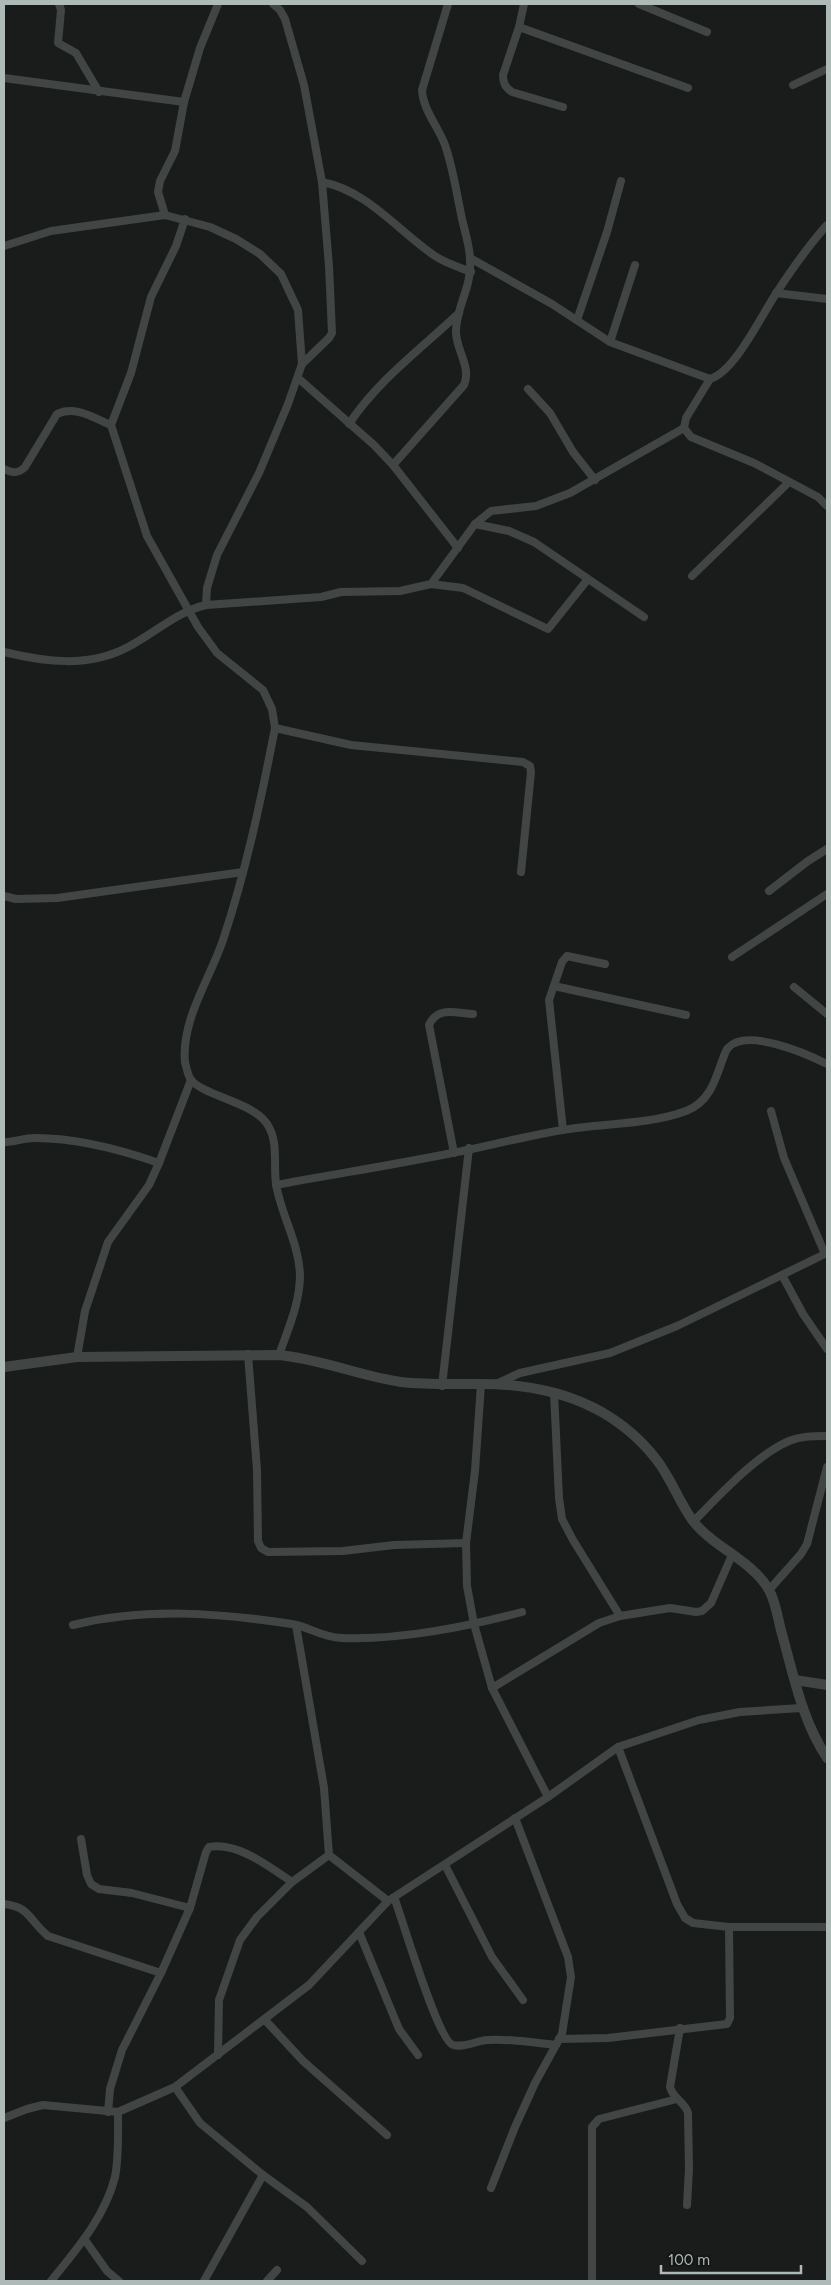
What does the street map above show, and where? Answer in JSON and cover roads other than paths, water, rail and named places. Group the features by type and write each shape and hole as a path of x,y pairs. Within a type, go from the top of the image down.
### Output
{"street":[{"path":"59,4 61,10 58,42 76,53 99,92"},
{"path":"165,215 158,192 160,181 175,151 184,102 200,48 218,4"},
{"path":"273,4 280,10 284,18 304,85 322,182 333,327 329,338 302,364"},
{"path":"393,465 464,385 467,378 467,371 456,342 459,313 469,286 470,258 446,149 439,130 423,102 422,90 448,4"},
{"path":"524,4 519,27 503,75 506,88 563,107"},
{"path":"639,4 707,32"},
{"path":"519,27 688,88"},
{"path":"793,85 827,69"},
{"path":"4,78 184,102"},
{"path":"577,320 607,232 621,181"},
{"path":"322,182 347,189 392,220 436,257 471,272"},
{"path":"4,246 51,231 93,227 165,215 210,227 236,239 260,254 281,274 298,310 302,364 259,473 217,555 207,588 206,605"},
{"path":"185,219 176,246 151,297 131,373 111,425 147,536 188,609 217,653 263,690 272,709 275,728 243,872 222,941 188,1032 185,1063 191,1080 206,1090 249,1108 264,1120 274,1137 276,1185 297,1253 300,1275 298,1299 279,1355"},
{"path":"470,258 577,320 610,342 710,379 717,377 730,366 776,293 827,225"},
{"path":"610,342 635,265"},
{"path":"776,293 827,299"},
{"path":"349,424 360,407 380,386 459,313"},
{"path":"298,378 393,465 458,548"},
{"path":"710,379 686,418 684,428 691,438 754,463 818,497 827,506"},
{"path":"528,389 550,413 572,452 595,480"},
{"path":"4,469 20,472 25,467 57,414 66,410 74,410 111,425"},
{"path":"432,584 475,524 491,511 536,506 595,480 684,428"},
{"path":"692,576 788,482"},
{"path":"475,524 522,536 644,617"},
{"path":"4,652 54,661 104,658 128,647 188,609 206,605 321,598 341,592 400,591 432,584 463,588 476,593 548,629 588,579"},
{"path":"275,728 351,745 523,762 530,766 531,772 521,872"},
{"path":"769,891 808,861 827,850"},
{"path":"4,896 16,899 57,898 243,872"},
{"path":"732,956 827,894"},
{"path":"564,1130 549,1005 562,962 567,956 605,964"},
{"path":"554,986 686,1015"},
{"path":"794,987 827,1014"},
{"path":"454,1153 429,1025 433,1016 440,1012 473,1014"},
{"path":"276,1185 454,1153 469,1148 564,1130 662,1118 687,1111 702,1102 713,1087 726,1049 742,1040 768,1043 801,1051 827,1064"},
{"path":"77,1357 85,1311 108,1242 149,1185 160,1163 191,1080"},
{"path":"494,1384 520,1373 610,1353 677,1326 826,1253 784,1158 771,1110"},
{"path":"4,1142 34,1138 74,1141 112,1147 160,1163"},
{"path":"442,1386 469,1148"},
{"path":"782,1275 803,1314 827,1349"},
{"path":"248,1354 257,1470 258,1541 261,1548 268,1552 343,1551 394,1545 466,1543"},
{"path":"4,1367 77,1357 279,1355 320,1362 368,1376 442,1386 494,1384 554,1392 576,1398 604,1413 634,1435 658,1460 694,1522 752,1570 769,1590 795,1680 801,1708 827,1758"},
{"path":"481,1384 475,1471 466,1543 467,1586 474,1624 492,1688 548,1797"},
{"path":"554,1392 559,1498 562,1519 620,1616"},
{"path":"694,1522 771,1450 790,1440 810,1436 827,1436"},
{"path":"769,1590 802,1554 808,1544 827,1467"},
{"path":"492,1688 598,1623 620,1616 670,1608 696,1612 702,1611 711,1602 732,1555"},
{"path":"73,1625 105,1617 158,1613 251,1618 296,1624 319,1635 349,1638 394,1636 474,1624 522,1612"},
{"path":"296,1624 324,1788 329,1855"},
{"path":"795,1680 827,1685"},
{"path":"4,2118 27,2108 43,2105 118,2112 175,2087 309,1985 391,1899 548,1797 618,1747 699,1720 740,1712 801,1708"},
{"path":"618,1747 674,1896 685,1918 693,1922 729,1927 827,1927"},
{"path":"491,2188 535,2083 558,2042 564,2025 570,1977 568,1957 515,1818"},
{"path":"81,1839 87,1875 91,1884 99,1889 132,1893 190,1908"},
{"path":"108,2112 110,2089 122,2050 161,1973 190,1908 209,1847 216,1846 232,1849 255,1858 292,1882"},
{"path":"218,2055 219,2000 240,1940 256,1917 292,1882 329,1855"},
{"path":"329,1855 391,1899 437,2022 447,2042 452,2045 460,2046 487,2040 558,2042 727,2024 730,2018 729,1927"},
{"path":"445,1865 492,1957 523,2000"},
{"path":"4,1904 14,1905 26,1911 36,1927 48,1936 161,1973"},
{"path":"359,1932 399,2028 418,2055"},
{"path":"265,2020 303,2061 387,2135"},
{"path":"680,2028 670,2088 672,2095 687,2108 688,2113 690,2169 687,2205"},
{"path":"175,2087 200,2123 263,2175 307,2207 362,2261"},
{"path":"592,2281 592,2127 598,2119 677,2099"},
{"path":"51,2281 85,2240 114,2178 118,2151 118,2112"},
{"path":"204,2281 263,2175"},
{"path":"85,2240 107,2271 119,2281"},
{"path":"267,2281 277,2270"}]}
